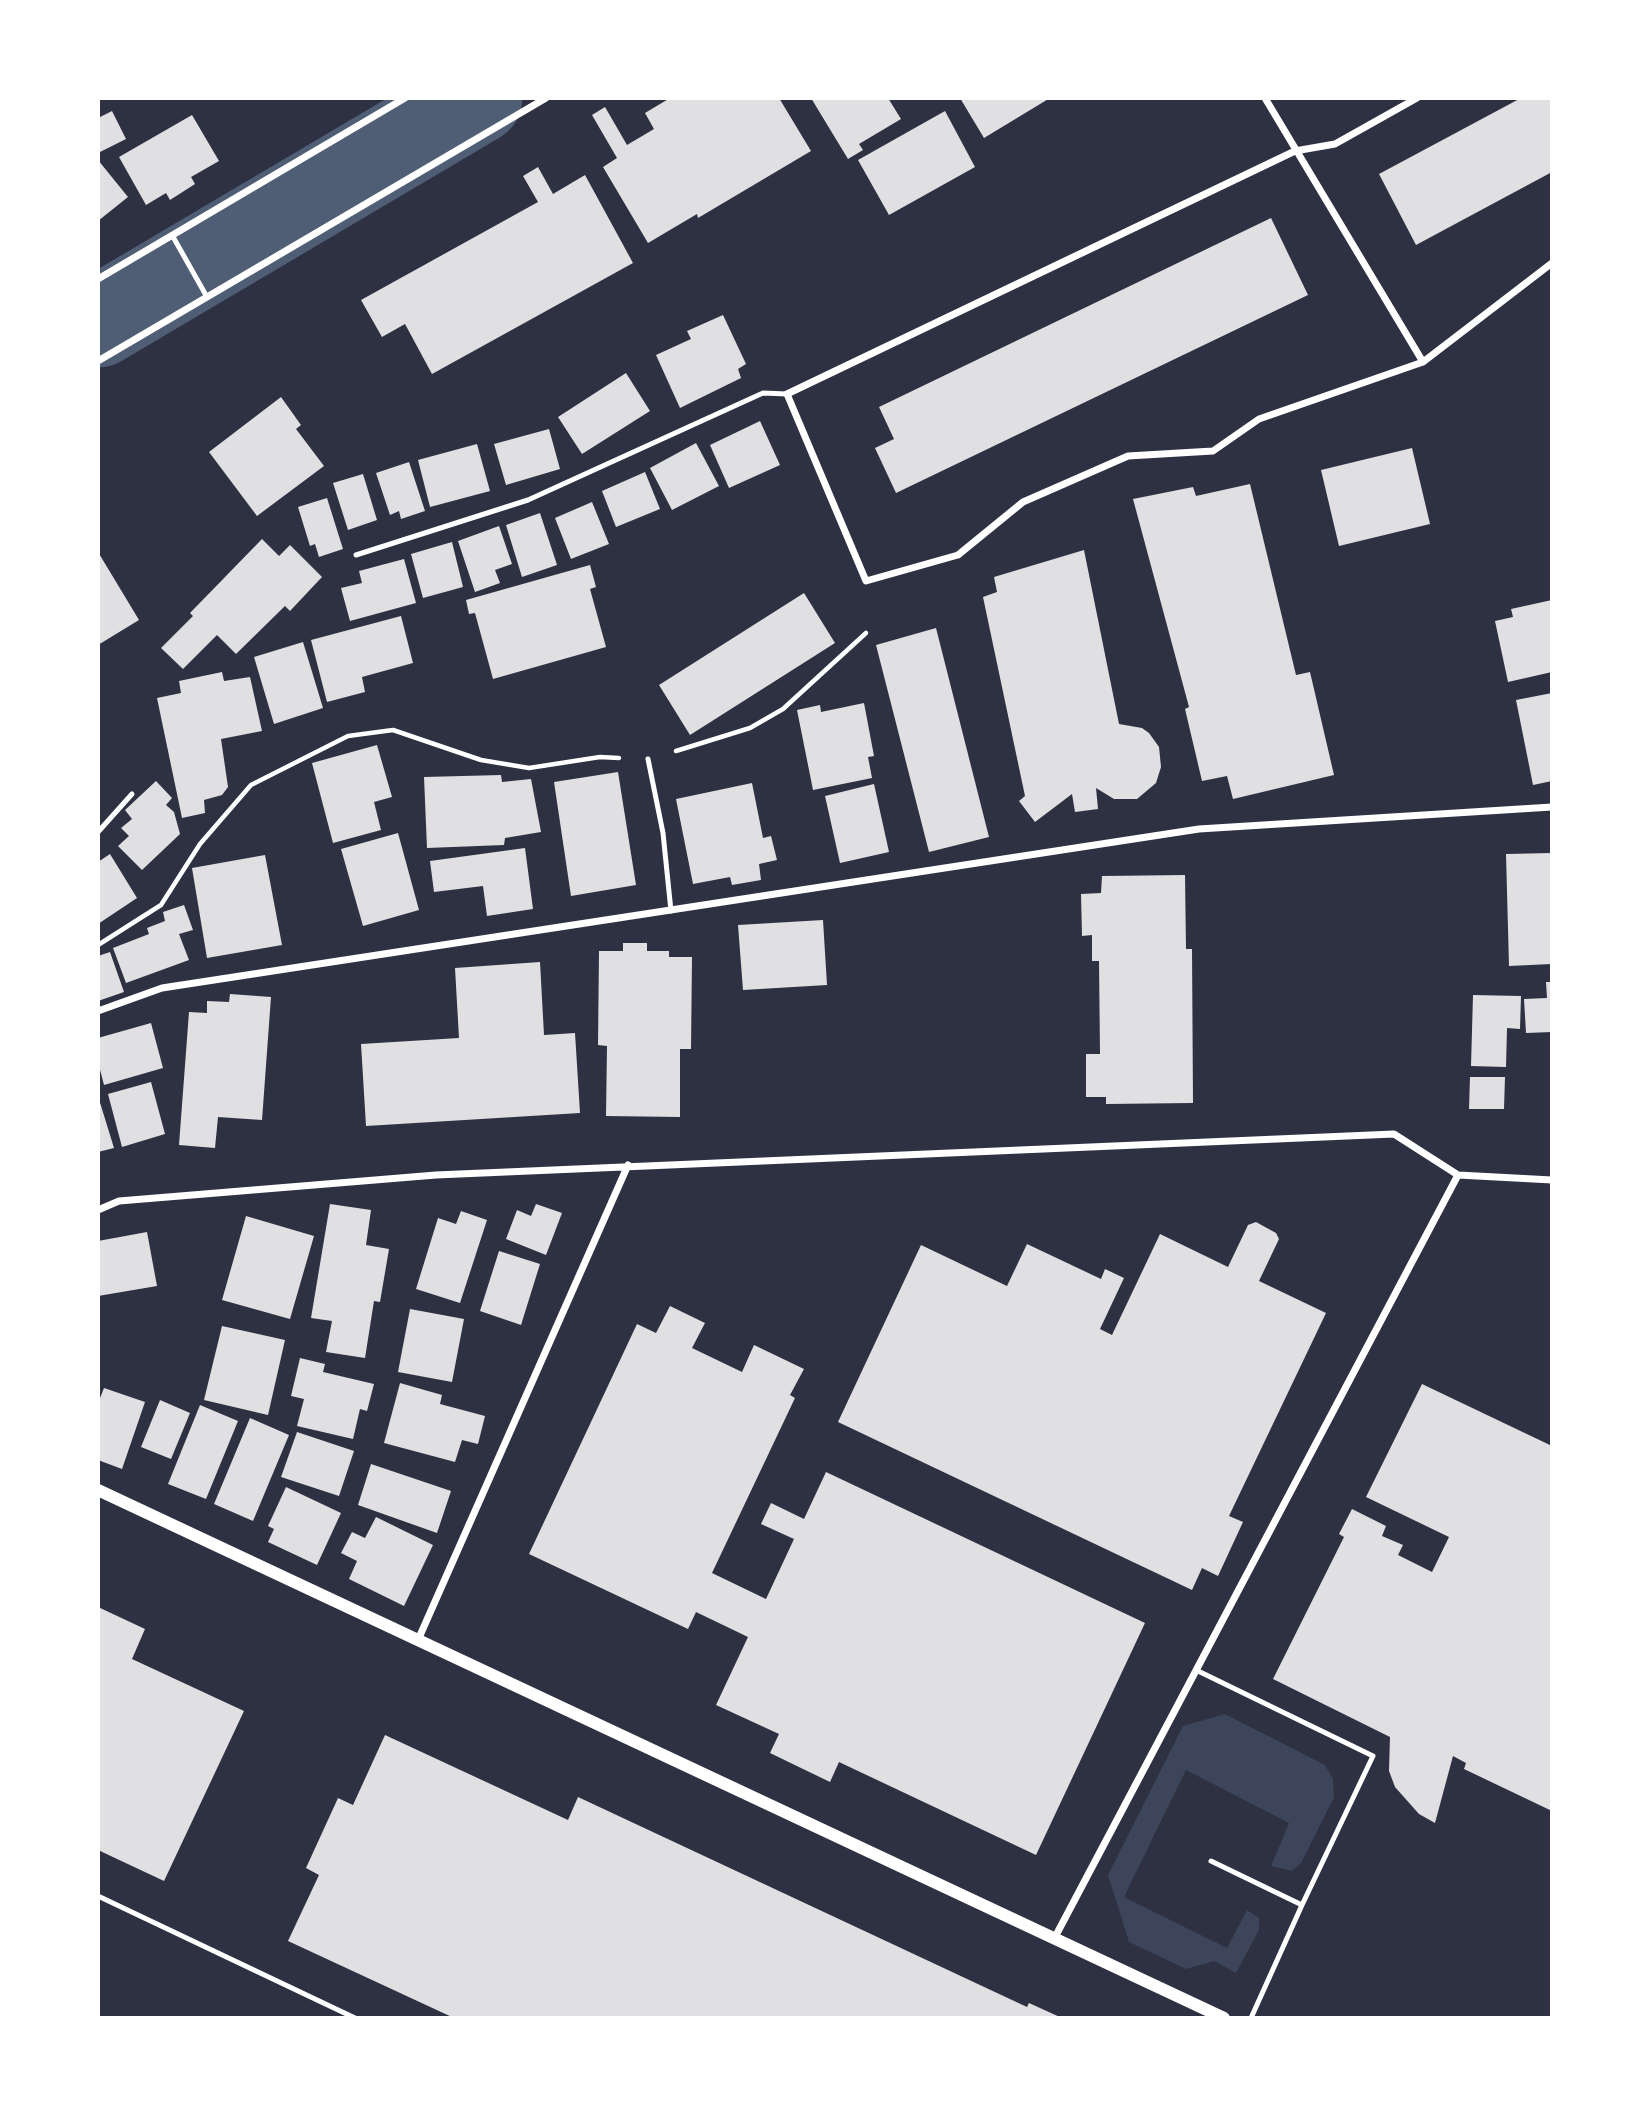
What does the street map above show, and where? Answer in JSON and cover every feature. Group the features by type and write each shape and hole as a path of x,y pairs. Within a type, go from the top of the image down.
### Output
{"street":[{"path":"98,279 405,98"},
{"path":"98,361 546,98"},
{"path":"1265,98 1423,362"},
{"path":"1417,98 1335,144 1296,151 787,394 866,581 958,555 1023,502 1128,456 1213,451 1259,419 1423,362 1552,262"},
{"path":"98,1011 163,988 1199,829 1552,807"},
{"path":"98,1210 119,1201 436,1175 1394,1134 1458,1175 1552,1180"},
{"path":"418,1640 628,1166"},
{"path":"1054,1939 1458,1175"},
{"path":"98,1490 1223,2018"}],"lane":[{"path":"172,235 206,297"},
{"path":"356,555 528,500 762,393 787,394"},
{"path":"648,759 663,833 671,912"},
{"path":"98,832 132,794"},
{"path":"1196,1670 1373,1756 1251,2018"},
{"path":"1211,1861 1302,1905"},
{"path":"98,1896 355,2018"}],"path":[{"path":"98,945 162,905 200,844 251,785 348,736 393,730 481,760 528,768 600,757 648,759 750,728 783,709 866,633"}],"shaded area":[{"path":"1225,1714 1325,1765 1333,1779 1334,1797 1301,1863 1292,1871 1271,1866 1289,1823 1186,1770 1124,1897 1227,1948 1247,1910 1259,1918 1259,1930 1236,1973 1214,1961 1186,1969 1129,1942 1108,1875 1183,1726"}],"building":[{"path":"670,98 779,98 811,151 698,218 697,214 648,243 603,167 617,158 592,115 605,107 627,145 654,129 645,113"},
{"path":"811,98 888,98 901,119 859,144 863,150 848,159"},
{"path":"960,98 1050,98 984,138"},
{"path":"1521,98 1552,98 1552,172 1416,245 1379,174"},
{"path":"112,111 126,139 98,153 98,118"},
{"path":"945,111 975,167 889,215 858,160"},
{"path":"192,115 219,161 191,177 195,184 170,200 166,193 146,205 119,157"},
{"path":"98,160 128,197 98,221"},
{"path":"538,167 553,194 585,175 633,263 432,374 405,324 382,337 361,300 538,202 523,176"},
{"path":"1271,218 1308,295 896,493 875,448 894,439 879,407"},
{"path":"723,315 746,364 738,369 741,378 680,408 656,355 691,339 687,331"},
{"path":"626,373 650,411 582,454 558,417"},
{"path":"281,397 301,425 296,429 324,466 257,516 209,452"},
{"path":"760,421 780,465 729,488 710,445"},
{"path":"549,429 560,469 506,485 494,444"},
{"path":"696,443 719,486 672,510 650,468"},
{"path":"477,444 490,491 430,507 418,460"},
{"path":"1412,448 1430,524 1339,546 1321,470"},
{"path":"409,462 425,511 401,519 399,511 390,515 376,473"},
{"path":"645,472 660,509 616,527 602,491"},
{"path":"363,474 377,520 348,530 333,483"},
{"path":"1250,484 1296,675 1310,672 1334,775 1233,799 1227,776 1202,781 1185,709 1189,707 1133,499 1193,487 1196,496"},
{"path":"327,498 343,549 319,557 315,544 310,546 298,507"},
{"path":"592,502 609,544 571,559 555,518"},
{"path":"540,513 557,565 522,577 506,525"},
{"path":"499,526 512,564 495,570 500,583 475,592 458,541"},
{"path":"262,539 279,556 290,545 322,577 290,611 285,606 236,654 217,635 183,669 161,648 193,616 190,613"},
{"path":"452,542 463,587 423,598 411,554"},
{"path":"1084,550 1119,724 1142,728 1149,733 1159,747 1161,767 1156,783 1137,799 1114,799 1096,788 1098,809 1075,812 1072,794 1035,822 1019,801 1025,796 983,597 997,592 994,577"},
{"path":"98,552 139,620 98,645"},
{"path":"404,559 416,603 350,621 341,588 362,583 359,571"},
{"path":"590,565 596,587 590,589 606,647 493,679 475,613 469,614 466,600"},
{"path":"804,593 835,643 690,735 659,685"},
{"path":"1552,600 1552,672 1508,682 1495,621 1513,617 1511,609"},
{"path":"401,616 413,663 362,677 365,692 327,702 311,640"},
{"path":"936,628 989,837 929,852 876,645"},
{"path":"303,642 323,708 274,724 254,657"},
{"path":"222,672 224,681 250,677 262,731 221,739 228,787 222,795 204,800 205,813 182,818 157,698 181,693 179,681"},
{"path":"1552,693 1552,781 1533,785 1516,700"},
{"path":"864,703 874,756 868,757 872,778 813,790 797,710 820,705 821,712"},
{"path":"377,745 392,797 374,802 381,830 333,843 312,763"},
{"path":"618,772 636,885 571,896 554,782"},
{"path":"501,775 502,782 531,779 541,832 505,838 504,845 427,848 424,777"},
{"path":"156,781 172,798 166,805 174,812 180,834 142,870 118,846 129,836 121,828 132,819 125,810"},
{"path":"752,783 763,838 771,836 777,860 759,864 761,880 732,885 730,877 693,884 676,799"},
{"path":"874,784 889,852 840,863 825,796"},
{"path":"398,833 419,910 363,926 341,849"},
{"path":"525,848 533,909 487,916 483,886 434,892 430,861"},
{"path":"1552,853 1552,964 1509,966 1506,854"},
{"path":"110,854 137,898 98,924 98,862"},
{"path":"265,855 282,945 207,958 192,868"},
{"path":"1185,875 1186,949 1192,949 1193,1103 1106,1104 1106,1097 1086,1097 1086,1054 1100,1054 1099,961 1092,961 1092,935 1082,936 1081,894 1101,893 1102,876"},
{"path":"184,905 193,930 179,934 189,960 126,983 113,948 149,934 147,928 165,921 163,912"},
{"path":"823,920 827,985 743,990 738,925"},
{"path":"623,943 647,943 647,951 669,951 669,957 692,957 691,1049 680,1049 680,1117 606,1116 607,1046 598,1045 599,951 623,951"},
{"path":"110,952 124,992 98,1001 98,956"},
{"path":"540,962 544,1035 575,1033 580,1113 366,1126 361,1044 459,1038 455,968"},
{"path":"1546,982 1552,982 1552,1032 1526,1033 1524,999 1547,998"},
{"path":"230,994 271,997 262,1120 218,1117 215,1148 179,1145 189,1012 207,1013 207,1001 229,1002"},
{"path":"1473,995 1521,996 1520,1029 1507,1028 1506,1067 1471,1066"},
{"path":"151,1023 163,1068 104,1085 98,1062 98,1038"},
{"path":"1470,1077 1505,1077 1504,1109 1469,1109"},
{"path":"151,1082 165,1134 122,1147 108,1094"},
{"path":"98,1096 114,1148 98,1152"},
{"path":"330,1204 371,1210 366,1245 389,1249 380,1302 374,1301 365,1358 326,1352 332,1321 311,1318"},
{"path":"536,1204 562,1213 546,1255 506,1239 517,1210 531,1216"},
{"path":"461,1211 487,1220 460,1303 416,1289 438,1218 456,1224"},
{"path":"246,1216 314,1236 290,1319 222,1300"},
{"path":"1256,1222 1276,1233 1279,1239 1259,1281 1326,1313 1229,1516 1243,1522 1218,1576 1202,1568 1192,1590 838,1422 921,1245 1007,1286 1027,1244 1101,1279 1105,1269 1124,1278 1100,1329 1112,1335 1160,1234 1228,1267 1248,1225"},
{"path":"147,1232 157,1286 98,1296 98,1241"},
{"path":"499,1251 540,1264 521,1325 480,1311"},
{"path":"670,1306 705,1323 692,1348 742,1372 754,1345 804,1369 790,1395 795,1398 712,1573 766,1599 794,1539 761,1524 771,1503 804,1519 826,1472 1145,1623 1036,1855 839,1762 830,1782 770,1753 779,1734 716,1705 748,1637 696,1612 688,1629 529,1554 637,1324 656,1333"},
{"path":"410,1309 464,1319 452,1382 398,1372"},
{"path":"222,1326 285,1340 268,1415 204,1400"},
{"path":"300,1358 325,1364 323,1372 374,1384 367,1411 360,1409 353,1439 297,1426 304,1399 291,1396"},
{"path":"400,1383 442,1395 440,1404 485,1416 478,1444 462,1440 455,1462 384,1443"},
{"path":"1422,1384 1552,1446 1552,1811 1464,1769 1466,1763 1453,1756 1435,1823 1419,1814 1395,1787 1389,1771 1390,1737 1273,1679 1344,1537 1339,1534 1352,1509 1386,1526 1382,1536 1403,1545 1398,1555 1432,1572 1449,1537 1366,1497"},
{"path":"104,1388 145,1402 122,1469 98,1460 98,1403"},
{"path":"160,1400 190,1413 171,1459 141,1447"},
{"path":"200,1405 238,1421 206,1499 168,1484"},
{"path":"250,1418 289,1435 253,1521 214,1504"},
{"path":"297,1432 354,1451 339,1496 281,1477"},
{"path":"371,1464 451,1491 437,1533 358,1505"},
{"path":"286,1487 341,1513 317,1565 268,1542 274,1529 268,1526"},
{"path":"376,1517 433,1545 404,1606 349,1579 357,1561 341,1553 352,1532 365,1538"},
{"path":"98,1607 145,1629 132,1659 244,1711 164,1881 98,1850"},
{"path":"385,1735 568,1820 578,1797 1027,2007 1029,2003 1062,2018 454,2018 288,1941 319,1875 306,1868 338,1798 353,1805"}],"waterway":[{"path":"98,322 477,98"}]}
